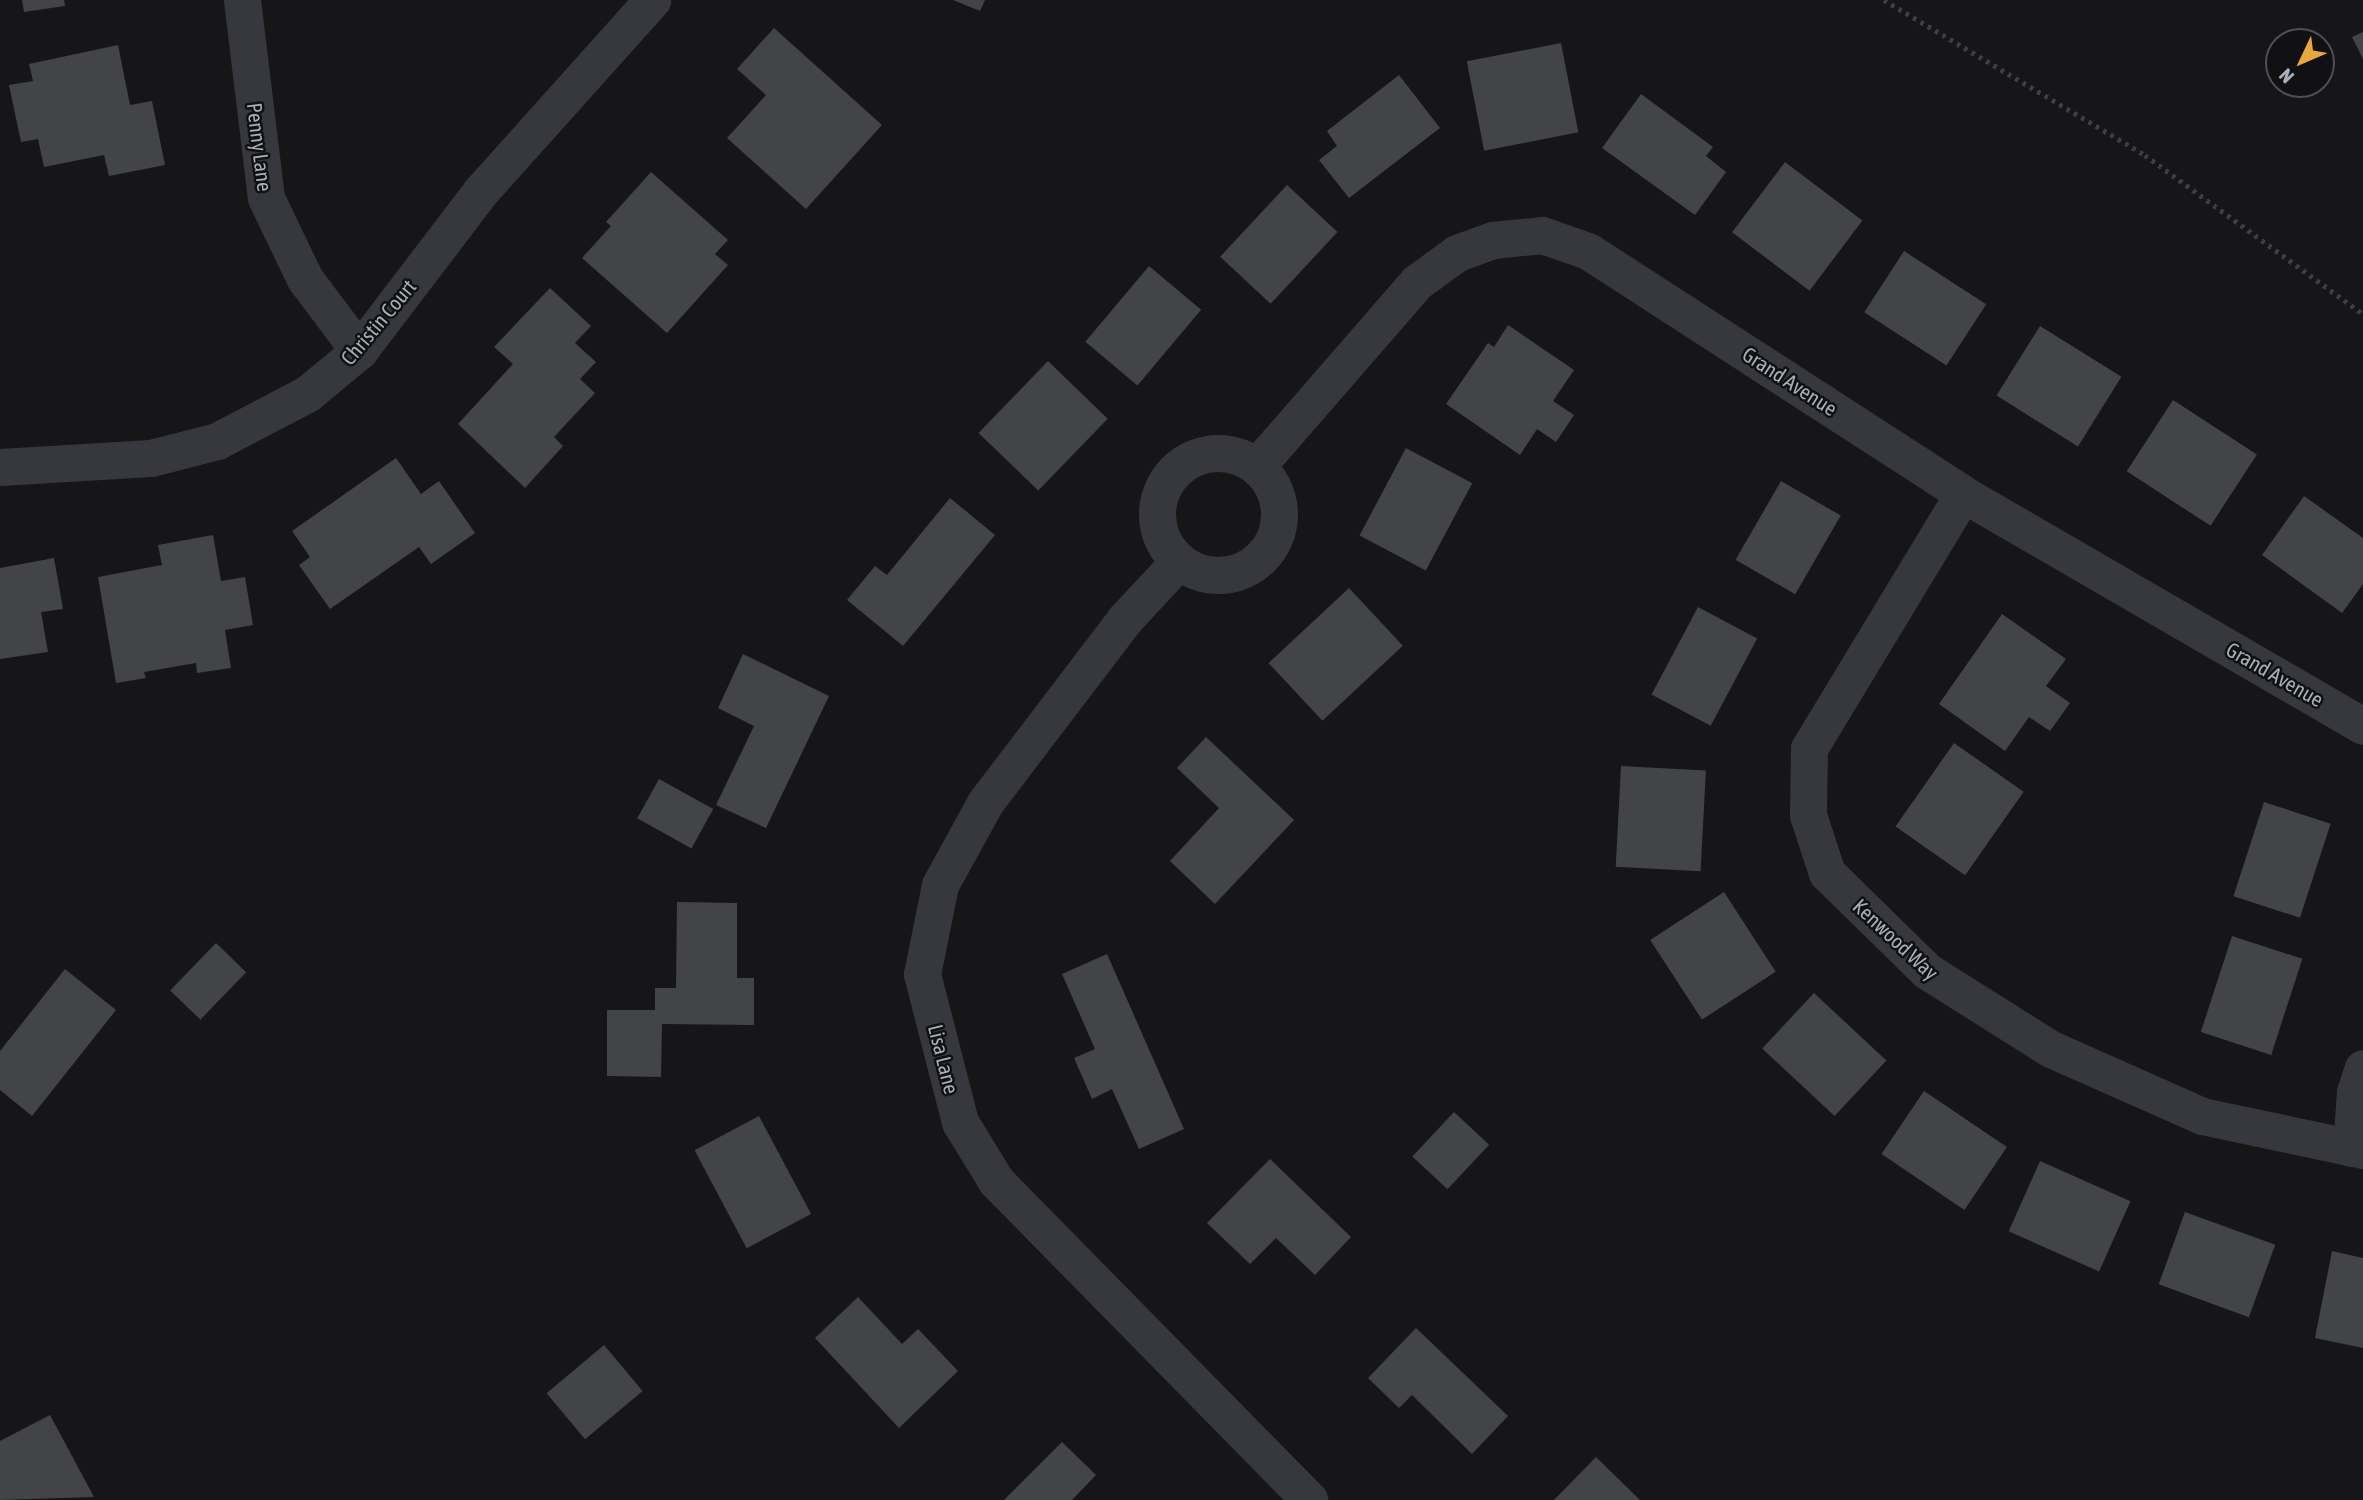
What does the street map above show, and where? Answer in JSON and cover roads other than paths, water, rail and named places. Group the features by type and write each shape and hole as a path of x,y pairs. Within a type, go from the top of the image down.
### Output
{"street":[{"name":"Penny Lane","path":"242,0 266,198 305,279 359,351"},
{"name":"Christin Court","path":"0,467 151,458 217,441 307,394 359,351 480,192 652,0"},
{"name":"Grand Avenue","path":"1257,466 1417,282 1457,253 1493,240 1542,235 1588,251 1963,494 2363,726"},
{"path":"1208,453 1239,456 1257,466 1271,482 1279,503 1279,524 1268,551 1251,566 1230,575 1207,575 1179,561 1160,533 1156,513 1160,492 1173,472 1189,459 1208,453"},
{"name":"Kenwood Way","path":"1963,494 1809,748 1808,815 1827,873 1927,971 2051,1049 2202,1116 2357,1149"},
{"name":"Lisa Lane","path":"1179,561 1125,619 985,803 940,885 922,974 960,1122 996,1181 1309,1500"},
{"path":"2357,1149 2355,1092 2363,1068"}]}
